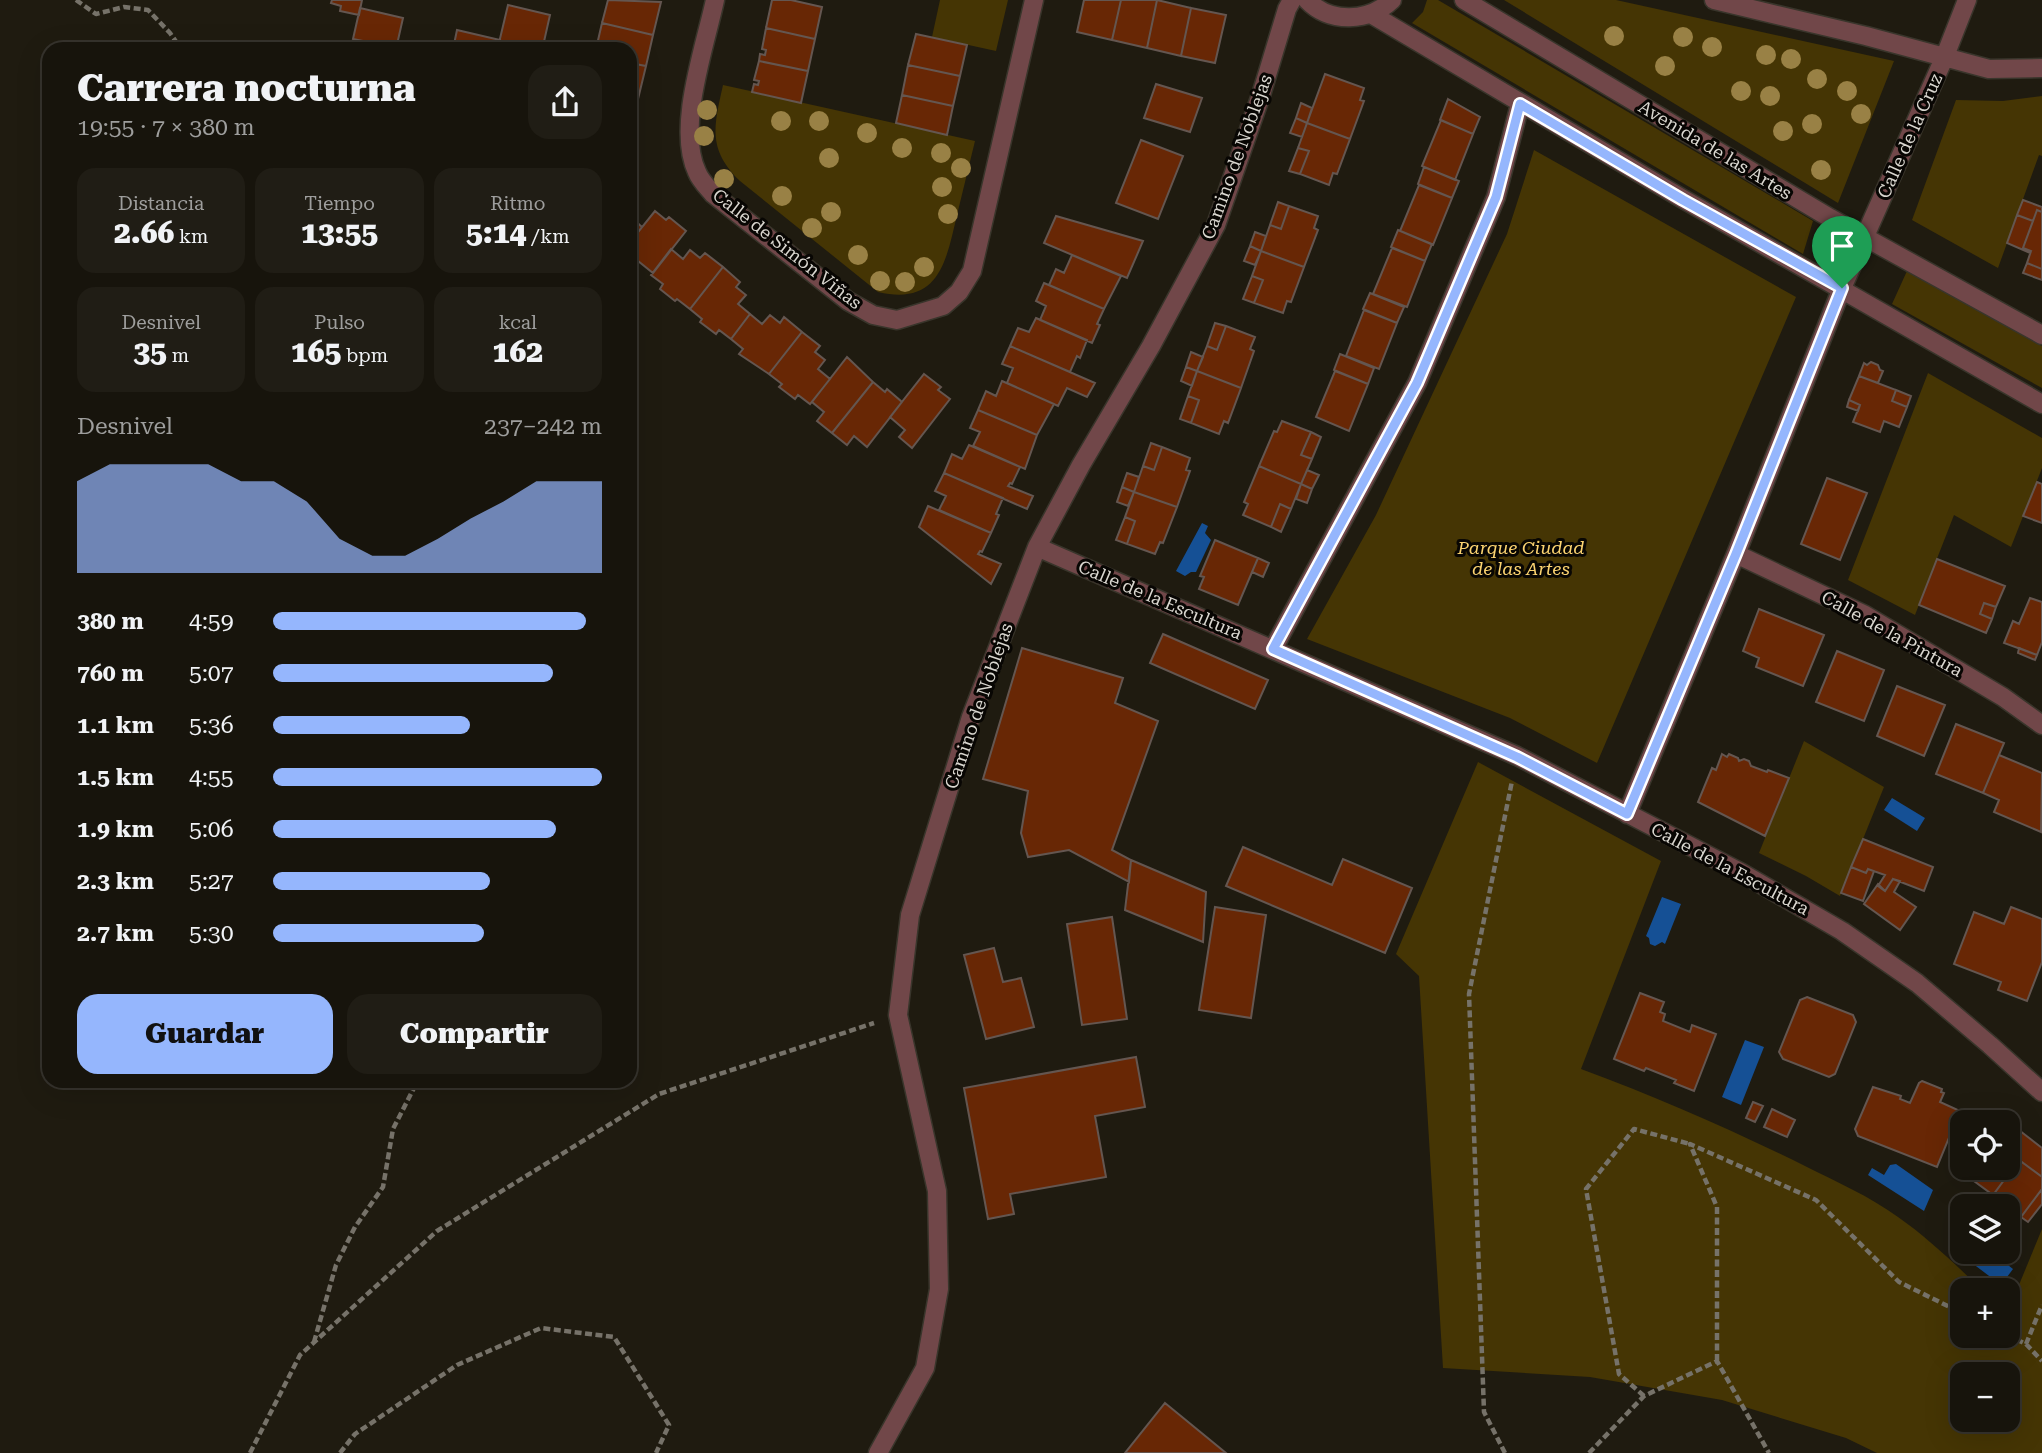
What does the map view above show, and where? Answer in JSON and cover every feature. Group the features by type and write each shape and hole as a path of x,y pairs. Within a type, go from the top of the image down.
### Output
{"street":[{"name":"Calle de Simón Viñas","path":"715,0 691,111 688,138 697,173 713,194 848,301 873,315 897,320 943,306 959,292 972,271 1034,0"},
{"name":"Camino de Noblejas","path":"878,1453 925,1367 939,1289 937,1191 898,1015 910,915 971,717 1037,547 1216,225 1292,0"},
{"path":"1307,0 1331,15 1351,18 1371,14 1392,0"},
{"name":"Avenida de las Artes","path":"1464,0 1864,236 2042,335"},
{"path":"1714,0 1989,69 2042,68"},
{"name":"Calle de la Cruz","path":"1627,814 1736,554 1842,288 1945,56 1967,0"},
{"path":"1371,14 1683,200 2042,404"},
{"path":"1273,649 1417,383 1496,197 1520,104"},
{"name":"Calle de la Escultura","path":"1037,547 1517,757 1742,873 1842,931 1917,983 2042,1092"},
{"name":"Calle de la Pintura","path":"1736,554 1865,615 2003,697 2042,724"}],"path":[{"path":"76,0 96,14 124,7 148,10 176,42"},
{"path":"1505,1453 1484,1412 1469,994 1517,757"},
{"path":"250,1453 300,1355 437,1231 659,1094 898,1015"},
{"path":"314,1342 336,1265 355,1227 383,1187 393,1129 414,1088"},
{"path":"1644,1396 1619,1374 1587,1189 1634,1129 1690,1144 1816,1200 1899,1282 1950,1307"},
{"path":"1690,1144 1717,1208 1717,1361 1769,1453"},
{"path":"2026,1344 2042,1305"},
{"path":"340,1453 355,1434 457,1365 541,1328 614,1337 669,1425 656,1453"},
{"path":"2020,1341 2042,1361"},
{"path":"1590,1453 1644,1396 1717,1361"}],"green space":[{"path":"940,0 1008,0 996,51 932,37"},
{"path":"1427,0 1438,0 1813,221 1803,254 1412,23 1423,12"},
{"path":"1504,0 1616,0 1894,61 1838,203"},
{"path":"723,85 975,141 949,249 936,276 927,286 915,292 898,295 878,292 740,181 722,158 716,136 717,113"},
{"path":"2042,96 2042,156 2039,155 1998,268 1912,220 1956,100 2003,101"},
{"name":"Parque Ciudad de las Artes","path":"1534,150 1796,297 1597,763 1510,718 1307,639 1376,515 1507,234"},
{"path":"1907,271 2042,346 2042,388 1892,304"},
{"path":"1928,373 2042,438 2042,468 2011,547 1954,515 1915,615 1848,580"},
{"path":"1804,741 1884,787 1840,896 1759,853"},
{"path":"1478,762 1661,861 1581,1069 1750,1140 1853,1190 1898,1217 1931,1242 1950,1260 1950,1264 1954,1264 1969,1278 1950,1278 1950,1348 2020,1348 2020,1282 2042,1229 2042,1453 1877,1453 1846,1438 1722,1400 1590,1377 1443,1368 1419,976 1396,954"}],"water":[{"path":"1202,523 1208,526 1205,533 1211,540 1196,572 1185,576 1176,571"},
{"path":"1892,798 1925,818 1917,831 1884,810"},
{"path":"1662,897 1681,904 1665,944 1662,942 1655,946 1650,944 1646,936"},
{"path":"1745,1040 1764,1047 1741,1105 1722,1097"},
{"path":"1896,1164 1933,1190 1924,1211 1868,1175 1872,1168 1884,1175 1890,1165"},
{"path":"1973,1264 2007,1264 2013,1269 2006,1278 1992,1278"}],"building":[{"path":"332,0 362,0 359,15 340,11 341,6 331,3"},
{"path":"608,0 661,2 653,35 602,23"},
{"path":"772,0 791,0 822,7 815,39 766,28"},
{"path":"1084,0 1121,0 1112,40 1077,32"},
{"path":"1121,0 1157,0 1147,48 1112,40"},
{"path":"1157,0 1191,8 1181,56 1147,48"},
{"path":"508,5 550,15 544,42 499,42"},
{"path":"360,8 403,18 398,42 353,39"},
{"path":"1191,8 1226,15 1215,63 1181,56"},
{"path":"602,23 653,35 646,66 637,64 637,42 598,42"},
{"path":"766,28 815,39 808,71 759,61 760,54 765,55 766,50 762,49"},
{"path":"457,30 500,40 500,42 454,42"},
{"path":"916,34 967,45 960,76 908,65"},
{"path":"759,61 808,71 801,103 752,92 754,84 758,85 759,81 754,80"},
{"path":"637,64 646,66 637,99"},
{"path":"908,65 960,76 953,106 902,95"},
{"path":"1325,74 1364,88 1360,100 1364,101 1350,139 1307,123"},
{"path":"1156,84 1202,98 1190,132 1144,118"},
{"path":"902,95 953,106 947,135 896,123"},
{"path":"1448,99 1480,117 1473,134 1440,120"},
{"path":"1301,103 1312,108 1307,123 1296,118"},
{"path":"1296,118 1307,123 1302,137 1290,133"},
{"path":"1441,120 1473,134 1455,180 1422,166"},
{"path":"1307,123 1350,139 1337,174 1333,173 1329,185 1300,174 1309,151 1298,148"},
{"path":"1141,140 1183,156 1158,219 1116,203"},
{"path":"1298,148 1309,151 1300,174 1289,171"},
{"path":"1424,167 1459,181 1452,198 1418,184"},
{"path":"1419,185 1452,198 1433,245 1400,231"},
{"path":"2023,200 2042,207 2042,212 2037,210 2033,221 2017,215"},
{"path":"1278,202 1289,206 1281,229 1270,225"},
{"path":"1289,206 1318,216 1314,228 1318,230 1304,267 1261,251 1270,225 1281,229"},
{"path":"2037,210 2042,212 2042,269 2027,263 2031,251 2023,248"},
{"path":"655,211 666,220 669,217 686,231 653,273 637,262 637,233"},
{"path":"2017,215 2033,221 2023,248 2031,251 2030,253 2007,243"},
{"path":"1056,216 1143,241 1127,278 1044,243"},
{"path":"1398,230 1432,244 1425,261 1391,247"},
{"path":"1255,232 1266,236 1261,251 1250,246"},
{"path":"1250,246 1261,251 1255,265 1244,261"},
{"path":"1392,248 1425,261 1407,307 1373,294"},
{"path":"671,249 683,259 690,250 700,258 705,253 723,267 690,309 660,289 663,284 651,275"},
{"path":"1261,251 1304,267 1291,302 1287,301 1283,313 1254,303 1263,280 1252,276"},
{"path":"1072,255 1121,276 1104,309 1049,285 1056,269 1064,273"},
{"path":"2027,263 2042,269 2042,280 2023,273"},
{"path":"723,267 740,282 736,287 746,295 738,304 750,314 731,339 719,330 716,334 700,322 702,319 690,309"},
{"path":"1252,276 1263,280 1254,303 1243,299"},
{"path":"1044,283 1104,309 1092,343 1040,320 1046,306 1036,301"},
{"path":"1370,293 1404,307 1397,323 1363,309"},
{"path":"1364,310 1397,323 1379,369 1346,356"},
{"path":"750,314 762,324 770,315 780,323 784,317 802,332 769,374 739,354 743,349 731,339"},
{"path":"1036,318 1087,340 1080,358 1077,356 1070,372 1010,346 1018,328 1029,332"},
{"path":"1215,323 1226,326 1217,350 1207,346"},
{"path":"1226,326 1255,337 1250,349 1254,351 1241,388 1197,371 1207,346 1217,350"},
{"path":"802,332 820,346 815,352 825,360 818,369 830,379 810,404 798,395 795,399 779,387 782,384 769,374"},
{"path":"1010,346 1095,383 1087,397 1067,388 1058,406 1007,383 1013,368 1002,364"},
{"path":"1191,352 1203,357 1197,371 1186,367"},
{"path":"1340,354 1374,368 1368,384 1334,370"},
{"path":"847,357 873,382 832,433 817,421 824,412 812,402"},
{"path":"1871,362 1883,371 1878,383 1859,376 1864,363 1867,365"},
{"path":"1186,367 1197,371 1192,386 1181,381"},
{"path":"1197,371 1241,388 1228,423 1224,421 1219,434 1191,423 1199,400 1188,396"},
{"path":"1335,371 1368,384 1349,431 1316,417"},
{"path":"924,374 941,387 938,390 950,399 912,448 899,437 905,430 890,417"},
{"path":"1859,376 1896,390 1892,401 1907,407 1899,427 1884,421 1880,432 1853,422 1860,405 1849,400"},
{"path":"1002,381 1054,404 1037,435 978,410 986,391 996,396"},
{"path":"873,382 885,392 887,389 902,402 867,447 854,436 847,445 832,433"},
{"path":"1896,390 1911,396 1907,407 1892,401"},
{"path":"1188,396 1199,400 1191,423 1180,419"},
{"path":"1849,400 1860,405 1858,411 1847,407"},
{"path":"978,410 1037,435 1025,469 973,446 980,432 970,428"},
{"path":"1282,421 1311,432 1301,455 1312,459 1301,484 1259,466 1274,431 1277,432"},
{"path":"1311,432 1321,437 1312,459 1301,455"},
{"path":"1151,443 1162,447 1154,470 1143,466"},
{"path":"969,445 1020,467 1012,484 1008,486 1033,496 1027,509 944,473 952,454 962,459"},
{"path":"1162,447 1190,458 1186,470 1190,471 1177,507 1134,492 1143,466 1154,470"},
{"path":"1259,466 1301,484 1291,509 1280,504 1271,527 1243,515 1248,504 1244,502"},
{"path":"1307,470 1319,475 1312,489 1301,484"},
{"path":"944,473 1003,498 991,533 939,510 946,496 935,491"},
{"path":"1127,473 1139,477 1134,492 1122,487"},
{"path":"1827,478 1867,493 1840,560 1801,544"},
{"path":"2037,482 2042,484 2042,523 2023,516"},
{"path":"1301,484 1312,489 1307,503 1296,499"},
{"path":"1122,487 1134,492 1128,506 1117,502"},
{"path":"1134,492 1177,507 1163,543 1160,542 1155,554 1127,544 1135,521 1125,517"},
{"path":"1280,504 1291,509 1281,532 1271,527"},
{"path":"928,506 991,533 982,552 978,554 1001,564 991,584 919,527"},
{"path":"1125,517 1135,521 1127,544 1116,540"},
{"path":"1215,540 1258,558 1238,605 1199,589 1204,577 1200,576"},
{"path":"1258,558 1269,563 1263,577 1252,572"},
{"path":"1937,559 2005,586 1996,607 1984,603 1980,614 1992,619 1986,633 1919,605"},
{"path":"2030,598 2042,602 2042,642 2037,655 2004,643 2013,621 2019,624"},
{"path":"1984,603 1996,607 1992,619 1980,614"},
{"path":"1759,609 1824,635 1803,686 1756,667 1759,658 1743,651"},
{"path":"1163,634 1268,680 1255,709 1150,663"},
{"path":"1022,648 1123,678 1115,703 1158,721 1112,850 1131,860 1129,882 1069,850 1028,857 1021,833 1028,791 983,779"},
{"path":"2019,648 2037,655 2035,660 2018,653"},
{"path":"1837,651 1884,670 1864,721 1816,702"},
{"path":"1897,686 1945,705 1924,756 1877,736"},
{"path":"1956,724 2004,743 1983,793 1936,774"},
{"path":"1722,754 1727,757 1729,754 1739,761 1744,759 1749,761 1751,766 1789,778 1765,836 1698,802 1712,768 1716,770"},
{"path":"1999,755 2042,773 2041,832 1994,812 1999,800 1983,793"},
{"path":"1863,839 1933,867 1924,891 1893,879 1885,891 1878,886 1885,875 1868,869 1866,873 1851,867"},
{"path":"1243,847 1332,885 1343,859 1412,888 1385,953 1226,886"},
{"path":"1131,860 1206,892 1203,942 1125,910"},
{"path":"1851,867 1866,873 1868,869 1874,871 1863,901 1841,893"},
{"path":"1893,879 1900,881 1894,892 1916,907 1900,930 1864,904 1878,884 1885,891"},
{"path":"1215,907 1266,915 1251,1018 1199,1010"},
{"path":"2011,907 2042,919 2042,962 2027,1001 1998,990 2001,982 1954,964 1974,912 2004,924"},
{"path":"1112,917 1127,1019 1082,1025 1067,924"},
{"path":"994,948 1003,982 1021,978 1034,1027 986,1039 964,955"},
{"path":"1640,993 1664,1002 1660,1012 1665,1014 1663,1021 1690,1032 1692,1025 1716,1034 1694,1091 1674,1083 1676,1080 1646,1068 1644,1071 1614,1059"},
{"path":"1807,997 1853,1015 1856,1022 1835,1074 1829,1077 1783,1059 1779,1052 1800,1000"},
{"path":"1136,1057 1145,1107 1095,1116 1106,1177 1010,1194 1014,1214 988,1219 964,1088"},
{"path":"1922,1081 1942,1089 1941,1092 1944,1093 1940,1102 1958,1110 1950,1110 1950,1135 1937,1167 1858,1136 1855,1129 1873,1087 1901,1096 1900,1099 1910,1103"},
{"path":"1753,1102 1763,1106 1755,1122 1746,1118"},
{"path":"1772,1109 1795,1120 1787,1137 1764,1127"},
{"path":"2020,1131 2042,1148 2041,1176 2020,1161"},
{"path":"2020,1161 2042,1177 2042,1189 2021,1217 2020,1194 1994,1194 2004,1180 2020,1180"},
{"path":"1975,1180 2004,1180 1994,1194"},
{"path":"2042,1189 2042,1204 2028,1222 2021,1217"},
{"path":"1165,1403 1226,1453 1125,1453"}],"route":[{"path":"1520,104 1683,200 1842,288 1736,554 1627,814 1517,757 1273,649 1417,383 1496,197 1520,104"}]}
